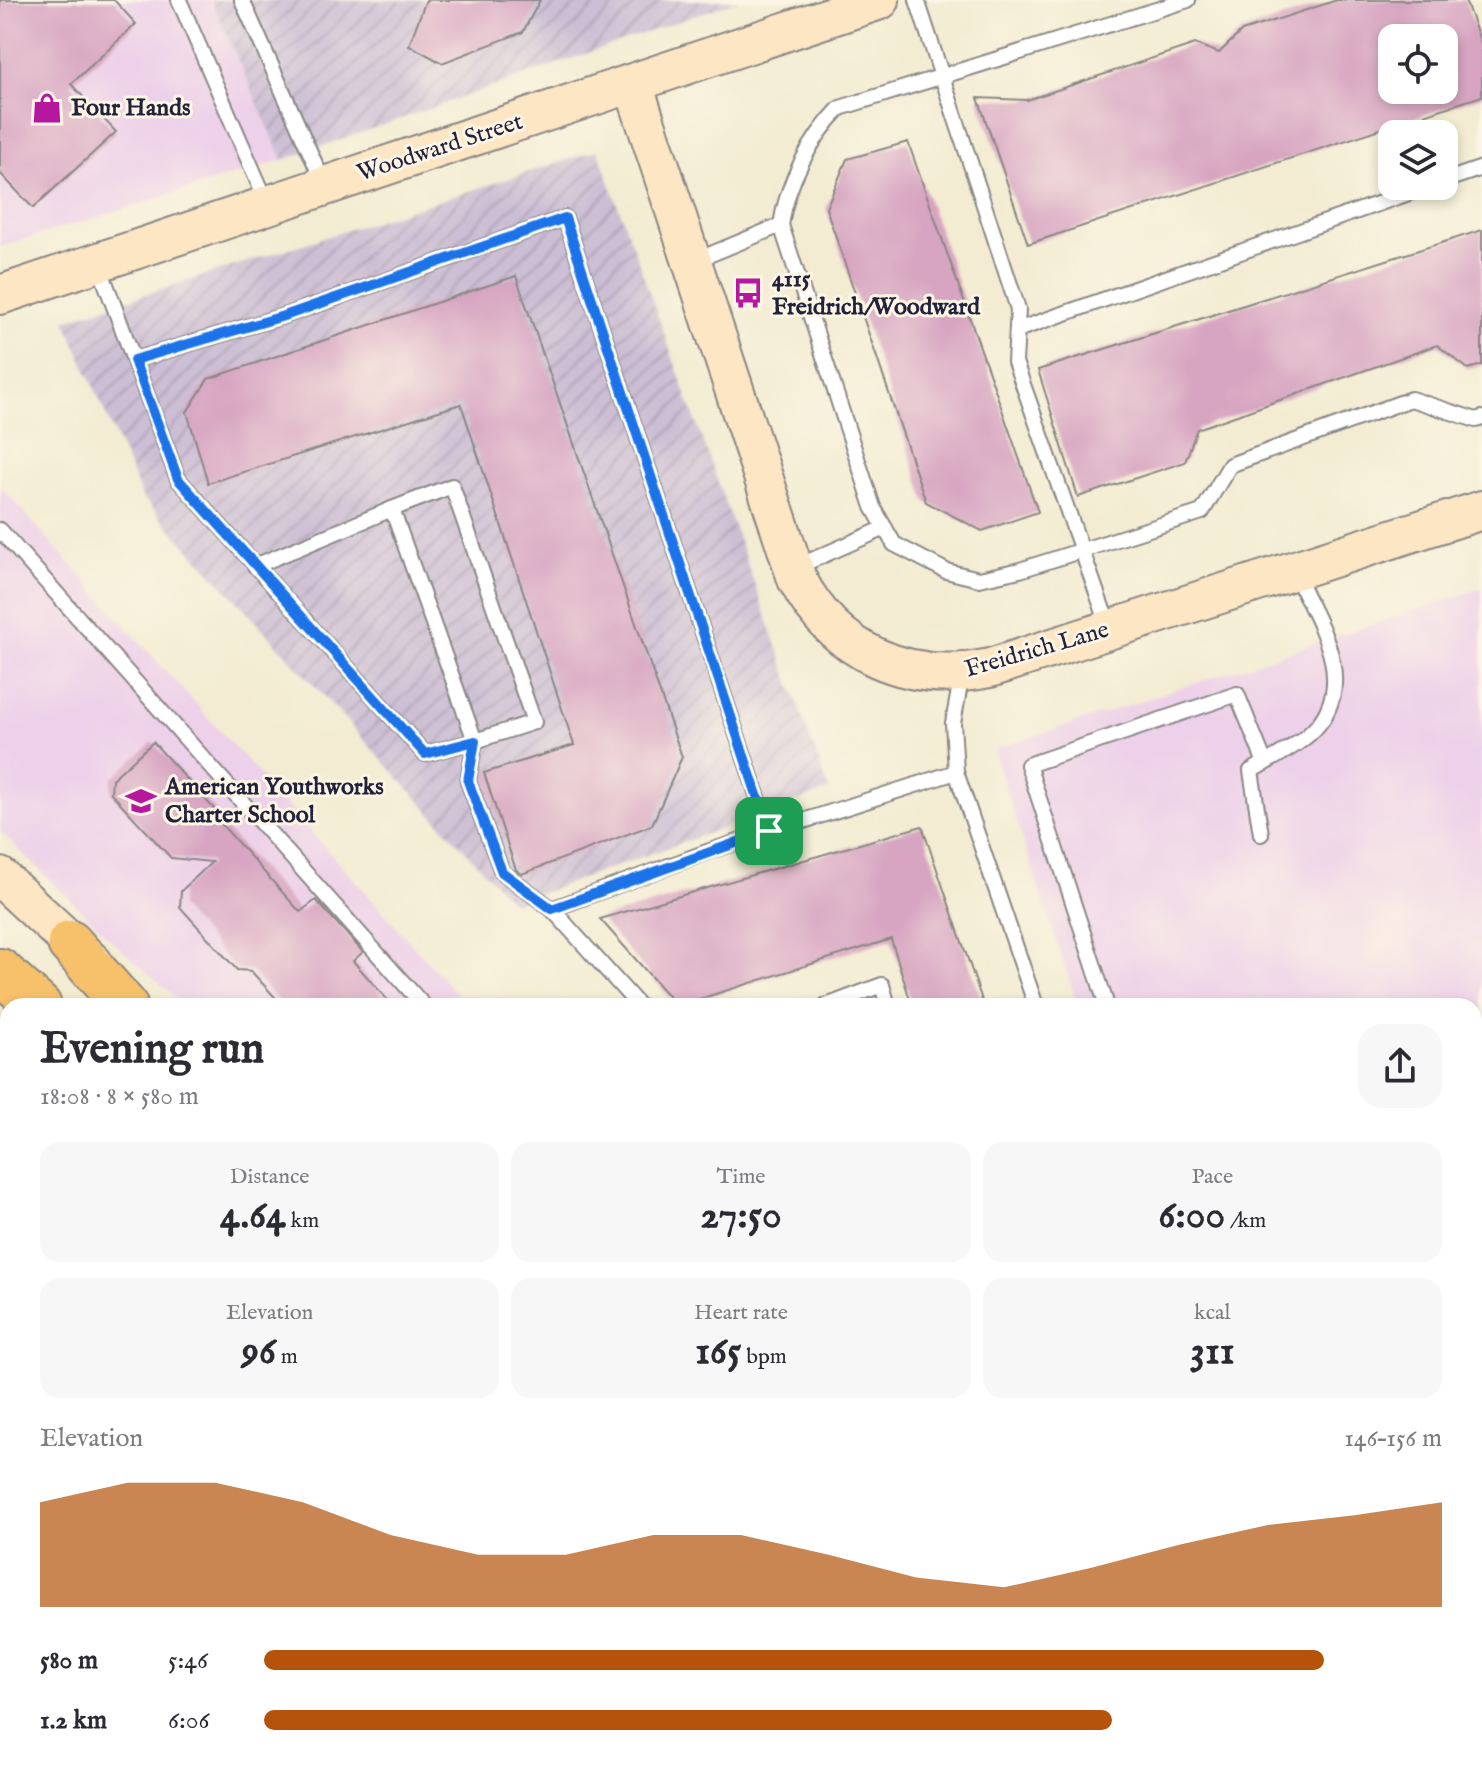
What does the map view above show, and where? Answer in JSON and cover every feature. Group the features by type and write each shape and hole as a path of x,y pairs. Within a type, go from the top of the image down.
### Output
{"highway":[{"path":"70,943 118,998"},
{"path":"0,971 30,998"}],"street":[{"name":"Woodward Street","path":"0,295 880,0"},
{"name":"Freidrich Lane","path":"633,84 794,568 815,609 842,637 858,648 912,670 962,673 990,668 1482,510"},
{"path":"0,877 70,943 135,998"}],"lane":[{"path":"179,0 268,206"},
{"path":"242,0 325,187"},
{"path":"917,0 1018,309 1015,362 1110,629"},
{"path":"1188,0 840,108 822,127 784,198 781,225 873,507 894,544 946,571 979,579 1020,570 1202,512 1230,465 1411,399 1476,420 1482,418"},
{"path":"1458,176 1482,168"},
{"path":"1017,330 1389,200"},
{"path":"134,360 287,315 565,218 769,831"},
{"path":"692,262 781,225"},
{"path":"97,262 178,479 255,566 425,754 534,722 452,486 255,566"},
{"path":"392,509 475,741 468,781 502,872 552,909 632,998"},
{"path":"794,568 885,528"},
{"path":"0,530 417,998"},
{"path":"1261,834 1251,771 1318,725 1336,685 1334,659 1293,569"},
{"path":"962,673 953,723 956,772 1033,998"},
{"path":"1104,998 1028,765 1237,694 1265,763"},
{"path":"552,909 769,831 956,772"},
{"path":"847,998 882,985 886,998"}],"shaded area":[{"path":"0,0 211,0 283,160 0,247"},
{"path":"211,0 739,0 283,160"},
{"path":"598,150 829,790 513,903 142,497 65,320"},
{"name":"American Youthworks Charter School","path":"0,485 461,998 176,998 0,831"},
{"path":"1482,588 1482,998 1075,998 993,750"}],"building":[{"name":"Four Hands","path":"0,0 114,0 136,24 71,84 116,132 33,208 0,173"},
{"path":"426,0 540,0 523,32 442,63 409,45"},
{"path":"1337,0 1465,0 1482,46 1482,96 1458,104 1458,24 1378,24 1378,104 1457,104 1408,120 1378,120 1378,130 1028,244 978,98 1027,100 1195,44 1219,53 1242,31"},
{"path":"908,142 1038,512 982,531 926,502 826,208 847,159"},
{"path":"1482,230 1482,365 1468,369 1437,345 1197,429 1185,462 1078,497 1038,370"},
{"path":"516,276 682,757 652,825 522,874 516,870 484,773 574,745 461,404 208,483 187,412 208,379"},
{"path":"153,742 226,822 222,825 300,912 316,900 363,952 353,961 386,998 276,998 251,971 237,970 180,907 181,891 212,862 171,858 111,793 112,779"},
{"path":"922,826 981,998 909,998 891,939 703,998 670,998 600,919"}],"place":[{"name":"Four Hands","path":"47,108"},
{"name":"4115 Freidrich/Woodward","path":"748,293"},
{"name":"American Youthworks Charter School","path":"141,801"}],"route":[{"path":"565,218 769,831 552,909 502,872 468,781 475,741 425,754 255,566 178,479 134,360 287,315 565,218"}]}
